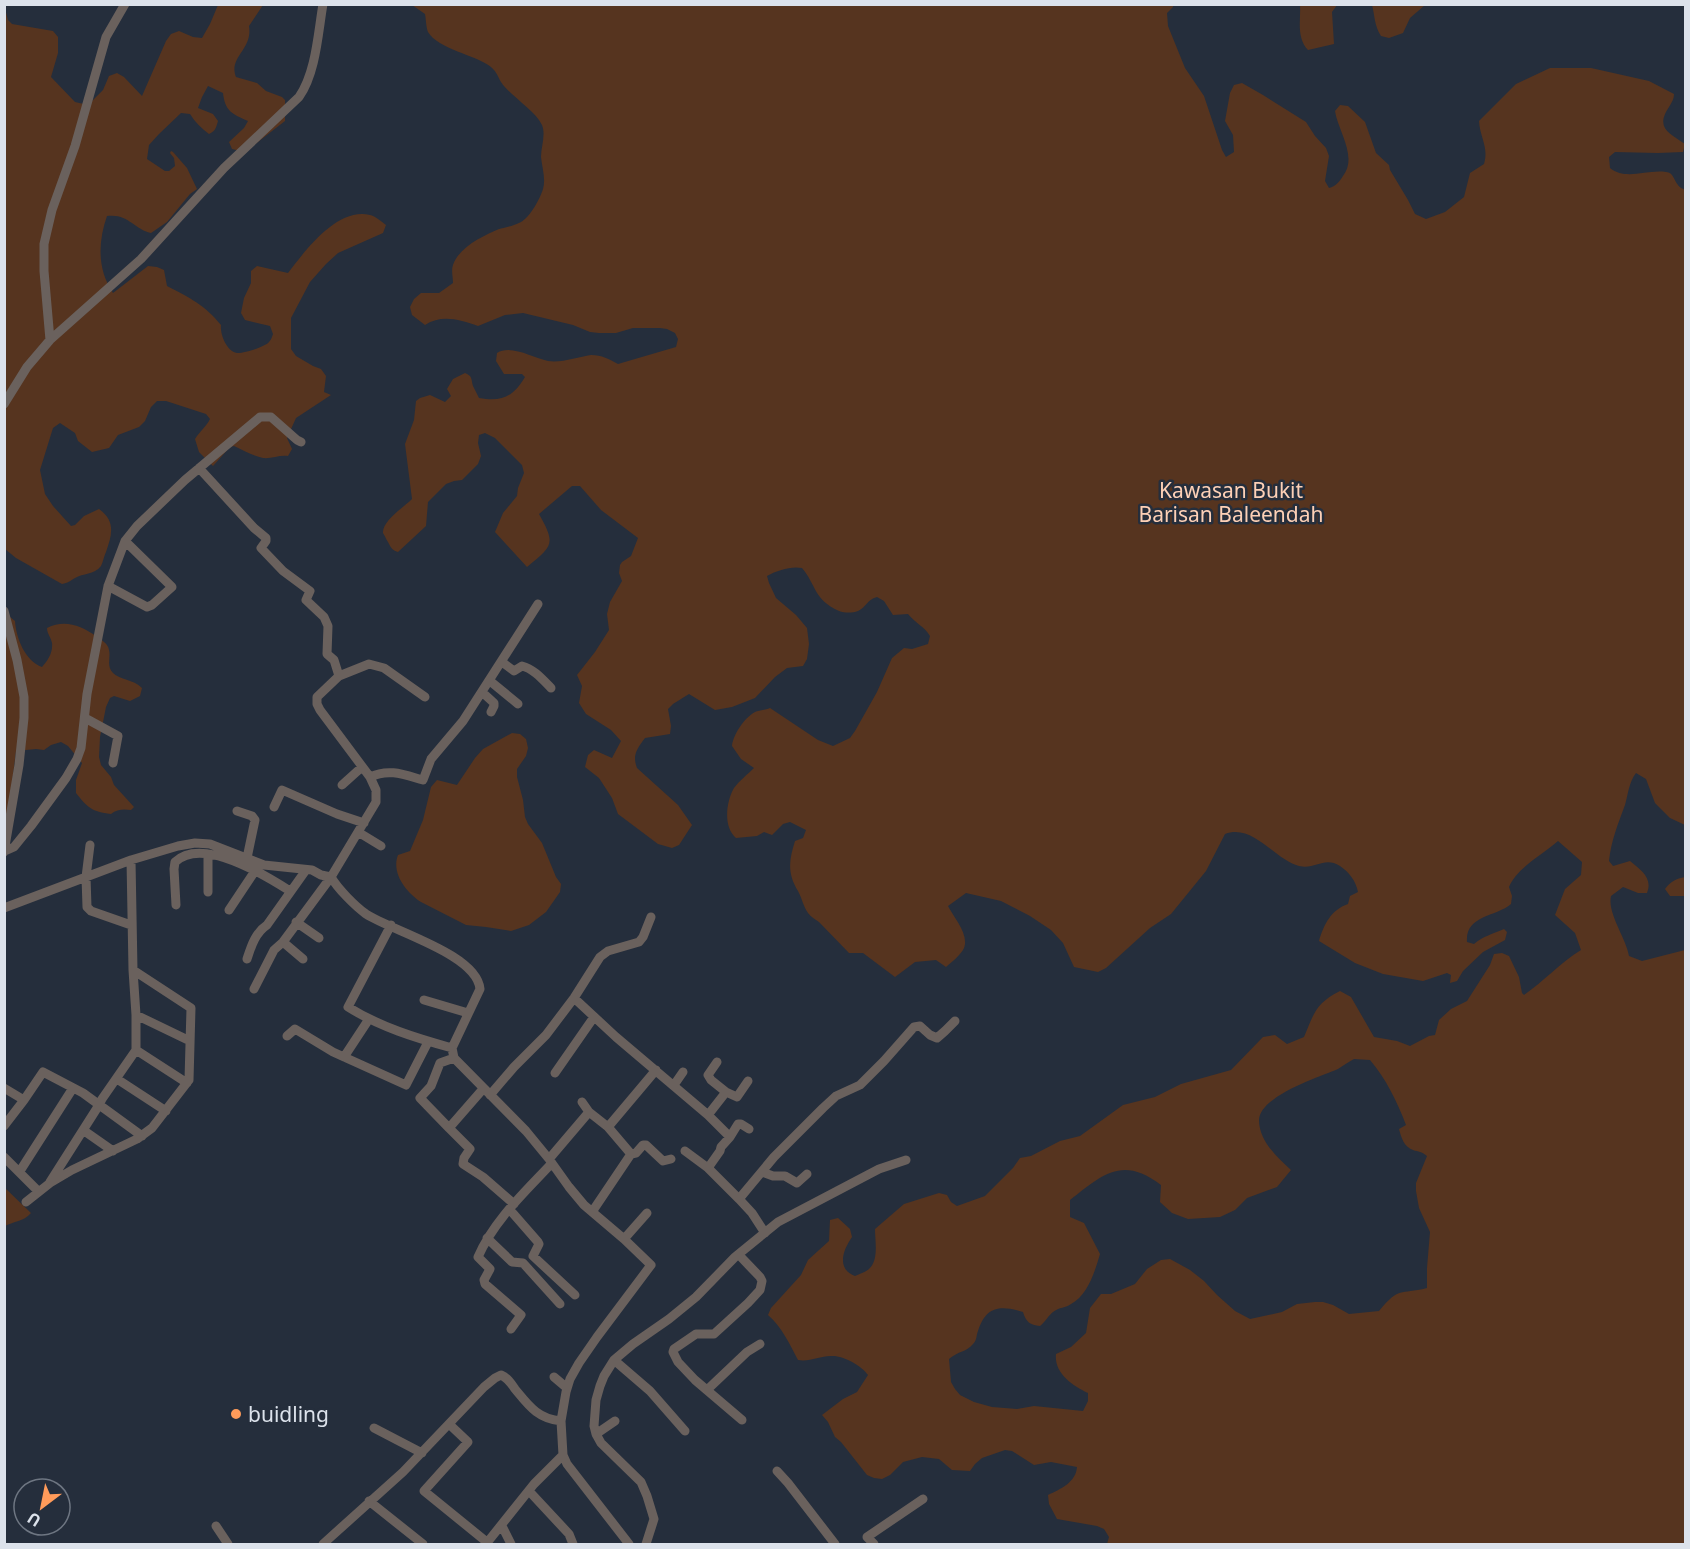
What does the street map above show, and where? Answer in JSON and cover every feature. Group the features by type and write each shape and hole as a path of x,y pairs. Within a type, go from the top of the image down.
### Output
{"street":[{"path":"50,340 44,244 52,210 75,146 106,37 125,4"},
{"path":"4,404 27,366 50,340 141,259 224,168 299,97 305,89 311,70 323,4"},
{"path":"5,851 14,847 66,778 77,759 81,748 87,694 108,586 125,541 137,526 199,468 260,417 271,417 301,442"},
{"path":"199,468 266,538 261,548 284,571 310,591 306,600 324,617 328,626 327,654 334,660 339,675"},
{"path":"108,586 147,608 172,587 125,541"},
{"path":"370,777 378,773 403,773 423,780 431,759 464,721 538,604"},
{"path":"4,611 24,697 19,765 5,851"},
{"path":"502,662 514,671 522,666 527,667 551,688"},
{"path":"254,989 274,950 283,942 331,877 377,800 376,790 370,777 320,710 317,697 339,675 372,664 384,668 425,697"},
{"path":"490,681 518,704"},
{"path":"482,692 494,703 495,706 490,712"},
{"path":"85,718 118,736 113,764"},
{"path":"342,785 362,767"},
{"path":"274,807 282,790 364,823"},
{"path":"237,811 252,816 255,820 247,858"},
{"path":"358,832 381,846"},
{"path":"4,908 131,860 178,846 202,842 270,866 306,870 331,877 335,884 364,911 437,947 468,966 478,980 480,988 453,1053 440,1064 431,1086 420,1098"},
{"path":"90,845 86,877 87,907 89,910 131,925"},
{"path":"176,906 175,862 194,853 231,860 270,878 290,891"},
{"path":"207,892 208,854"},
{"path":"50,1183 102,1099 136,1050 131,860"},
{"path":"247,959 257,935 267,925 306,870"},
{"path":"228,910 255,871"},
{"path":"449,1128 546,1035 574,998 600,957 608,951 639,942 651,917"},
{"path":"296,922 319,938"},
{"path":"391,925 348,1006 369,1019 453,1053 486,1092 526,1131 569,1187 592,1212 651,1265 579,1363 567,1388 561,1421 563,1455 567,1464 629,1545"},
{"path":"283,942 303,959"},
{"path":"26,1202 38,1191 72,1170 142,1136 166,1111 190,1077 191,1008 133,970"},
{"path":"574,998 730,1137"},
{"path":"424,1000 468,1013"},
{"path":"136,1015 190,1041"},
{"path":"555,1073 594,1017"},
{"path":"344,1058 369,1019"},
{"path":"739,1199 774,1157 823,1108 836,1096 860,1085 914,1027 920,1026 937,1038 955,1021"},
{"path":"287,1036 295,1029 344,1058 406,1085 470,1147 463,1164 483,1177 512,1207 539,1244 533,1256 575,1295"},
{"path":"406,1085 428,1042"},
{"path":"136,1050 187,1083"},
{"path":"717,1062 708,1075 726,1092 737,1097 748,1081"},
{"path":"608,1127 656,1070"},
{"path":"4,1126 42,1072 73,1088 142,1136"},
{"path":"674,1085 683,1072"},
{"path":"117,1079 166,1111"},
{"path":"4,1088 24,1100"},
{"path":"20,1171 73,1088"},
{"path":"708,1115 726,1092"},
{"path":"582,1102 631,1154"},
{"path":"510,1329 521,1315 485,1284 484,1280 490,1269 478,1257 487,1239 589,1112"},
{"path":"708,1168 738,1124 749,1129"},
{"path":"83,1130 113,1151"},
{"path":"592,1212 631,1154 636,1153 643,1145 646,1145 663,1161 671,1159"},
{"path":"685,1150 708,1168 739,1199 752,1213 765,1233"},
{"path":"4,1157 38,1191"},
{"path":"646,1545 654,1519 640,1482 601,1443 594,1426 596,1400 604,1376 614,1360 696,1297 739,1255 778,1222 879,1169 906,1160"},
{"path":"762,1172 773,1176 785,1176 797,1183 807,1174"},
{"path":"624,1239 647,1213"},
{"path":"487,1239 512,1262 523,1263 560,1304"},
{"path":"739,1255 760,1277 762,1281 760,1290 714,1334 702,1333 691,1336 673,1351 678,1362 742,1420"},
{"path":"708,1389 747,1352 760,1344"},
{"path":"614,1360 650,1391 685,1431"},
{"path":"323,1545 423,1453 484,1387 501,1375 507,1378 536,1413 561,1421"},
{"path":"554,1377 567,1388"},
{"path":"596,1434 615,1421"},
{"path":"449,1424 468,1442 424,1491 487,1544 529,1491 563,1455"},
{"path":"374,1428 423,1453"},
{"path":"777,1471 835,1545"},
{"path":"529,1491 569,1534 573,1545"},
{"path":"874,1545 867,1537 922,1499"},
{"path":"369,1501 423,1545"},
{"path":"216,1526 225,1543"},
{"path":"502,1526 511,1545"},
{"path":"331,1537 339,1545"}],"green space":[{"path":"1372,4 1425,5 1410,18 1403,33 1389,38 1381,36 1379,32"},
{"path":"4,5 8,20 12,24 53,31 58,37 58,53 51,77 75,102 88,105 103,90 109,76 117,73 142,96 171,34 179,31 202,38 218,5 263,5 249,26 248,41 234,70 236,77 257,83 266,91 285,100 285,121 245,152 232,149 229,142 248,121 230,111 225,104 223,93 208,86 198,108 213,114 218,121 213,132 209,134 190,114 181,113 159,134 149,145 147,159 165,171 169,171 175,166 174,158 170,153 173,152 187,168 197,189 190,194 167,222 151,233 126,219 107,216 102,236 101,255 104,274 113,293 148,266 164,270 167,286 203,307 221,325 227,346 233,352 248,351 267,344 273,334 270,326 245,320 241,313 244,298 251,283 251,271 257,266 288,273 323,233 346,218 358,214 370,215 386,225 383,233 338,253 326,264 310,282 291,318 291,349 296,356 321,369 326,376 324,392 331,395 296,418 287,438 292,449 288,456 263,458 234,446 230,447 213,466 199,452 195,439 210,419 206,414 166,401 157,401 139,427 118,435 109,448 92,452 78,441 75,433 60,423 53,428 40,470 45,494 71,526 84,516 99,509 108,518 111,529 110,540 101,566 95,571 62,584 16,558 5,549"},
{"name":"Kawasan Bukit Barisan Baleendah","path":"412,5 1173,5 1167,13 1168,26 1185,68 1204,96 1226,157 1234,152 1233,135 1225,121 1230,93 1234,85 1242,83 1306,122 1326,148 1329,156 1325,181 1329,188 1337,184 1347,169 1348,152 1335,111 1340,105 1348,106 1365,122 1376,153 1389,165 1415,214 1426,219 1445,212 1464,197 1470,173 1484,164 1485,147 1479,121 1516,84 1550,68 1591,68 1649,81 1674,94 1663,120 1669,133 1685,144 1683,152 1615,152 1609,157 1610,168 1616,172 1623,174 1669,173 1685,190 1685,825 1670,818 1655,803 1646,779 1636,773 1630,784 1611,846 1609,861 1613,866 1630,861 1645,875 1648,883 1647,893 1638,893 1623,887 1611,896 1614,918 1629,956 1642,961 1685,950 1685,1544 1107,1544 1109,1537 1104,1529 1057,1519 1049,1504 1048,1495 1071,1481 1077,1467 1051,1462 1034,1465 1012,1451 1005,1450 982,1458 970,1471 952,1470 939,1459 922,1457 903,1462 890,1475 882,1479 867,1475 835,1437 822,1415 843,1399 857,1392 868,1375 852,1362 841,1357 827,1356 798,1360 782,1331 768,1315 771,1308 801,1275 808,1260 829,1241 830,1220 838,1218 850,1229 852,1237 844,1253 843,1264 849,1273 855,1276 868,1270 874,1261 875,1229 904,1204 939,1193 947,1195 957,1206 985,1196 1020,1158 1031,1156 1060,1141 1080,1136 1123,1105 1155,1097 1181,1084 1231,1070 1263,1037 1275,1035 1287,1044 1304,1037 1310,1021 1321,1004 1340,991 1351,997 1374,1037 1410,1046 1435,1035 1439,1020 1451,1009 1467,1001 1490,965 1494,954 1502,953 1509,956 1524,995 1581,950 1575,933 1555,915 1565,889 1581,875 1582,862 1558,841 1524,868 1509,887 1512,896 1511,904 1476,922 1468,933 1467,942 1474,944 1504,929 1507,932 1505,940 1483,952 1463,971 1457,981 1450,983 1451,975 1447,973 1423,981 1383,974 1355,963 1319,941 1329,918 1348,904 1350,896 1358,892 1352,877 1334,863 1299,866 1281,857 1254,838 1235,832 1225,834 1206,871 1171,914 1150,928 1106,968 1098,972 1074,967 1063,943 1051,930 1030,916 1001,901 966,893 948,906 961,927 965,939 965,945 960,954 946,967 936,960 915,962 895,977 863,953 849,953 806,910 792,878 790,866 795,841 803,838 806,830 790,822 783,824 772,835 764,832 757,836 736,838 729,828 727,814 731,794 736,785 754,768 741,759 732,746 737,732 747,718 755,712 770,708 818,740 833,746 850,738 855,731 877,692 892,658 904,648 912,649 928,644 930,636 908,614 893,615 884,601 877,597 856,612 841,612 824,602 802,568 784,569 767,576 776,598 807,628 809,644 807,659 803,666 787,668 755,698 732,707 715,710 689,694 668,709 670,734 645,738 638,749 635,756 637,768 678,805 692,825 679,845 672,848 658,844 618,814 612,798 599,778 585,767 588,755 594,750 612,758 621,741 611,730 586,714 579,703 582,686 577,675 609,630 607,614 610,602 622,581 619,573 620,565 631,556 638,538 601,510 580,486 572,486 539,514 550,538 549,544 547,549 527,567 495,532 503,513 517,496 524,473 522,465 495,438 485,433 479,435 481,456 478,464 462,480 446,484 428,502 426,526 398,552 391,547 383,533 390,519 412,499 405,444 414,420 416,401 420,398 430,395 445,402 451,396 447,389 453,379 465,373 471,377 479,398 494,399 506,396 516,389 525,377 522,374 504,374 496,361 497,353 503,351 515,351 548,361 564,361 595,355 618,364 676,347 678,339 675,333 667,329 633,328 616,333 590,332 573,325 523,313 505,315 478,326 458,320 444,319 425,325 412,315 410,307 421,293 439,293 453,283 453,265 460,253 479,239 518,223 528,216 543,189 541,157 544,133 539,119 505,88 491,67 433,38 428,32 425,14","holes":["1354,1059 1370,1060 1386,1083 1403,1116 1406,1125 1399,1129 1403,1141 1410,1149 1427,1156 1416,1183 1419,1208 1430,1232 1427,1288 1400,1293 1391,1298 1379,1311 1349,1314 1333,1305 1315,1302 1297,1304 1282,1312 1250,1319 1235,1311 1190,1270 1170,1259 1161,1260 1147,1269 1135,1284 1111,1294 1101,1294 1090,1308 1086,1333 1071,1347 1056,1354 1058,1367 1065,1378 1088,1393 1088,1401 1083,1411 1034,1406 1017,1409 992,1407 974,1402 960,1395 955,1389 951,1382 949,1359 973,1344 981,1323 990,1312 1001,1308 1023,1312 1029,1322 1040,1326 1053,1312 1077,1300 1086,1289 1100,1254 1084,1223 1070,1217 1070,1200 1103,1176 1124,1170 1135,1171 1161,1185 1160,1202 1172,1213 1188,1219 1220,1217 1235,1210 1247,1198 1277,1187 1291,1170 1265,1142 1262,1135 1259,1120 1262,1111 1269,1103 1292,1088 1338,1069"]},
{"path":"1300,5 1337,5 1332,12 1334,44 1308,50 1300,34"},
{"path":"5,613 15,621 22,648 36,664 42,667 51,653 52,643 47,628 60,624 73,625 85,629 104,642 108,648 109,665 113,673 142,688 140,696 130,701 114,696 110,698 100,737 101,765 111,777 114,785 134,807 131,810 116,811 111,814 99,812 87,805 76,793 76,780 82,763 68,746 61,742 44,750 16,751 5,831"},
{"path":"512,733 520,734 526,739 528,748 526,756 517,769 525,817 542,843 561,884 560,892 546,912 529,925 511,931 466,925 421,902 401,882 396,862 398,855 410,851 423,820 431,787 437,780 457,785 483,749"},
{"path":"1685,877 1685,896 1670,896 1665,889 1674,881"},
{"path":"4,1187 31,1213 22,1220 5,1226"}],"place":[{"name":"buidling","path":"236,1414"}]}
